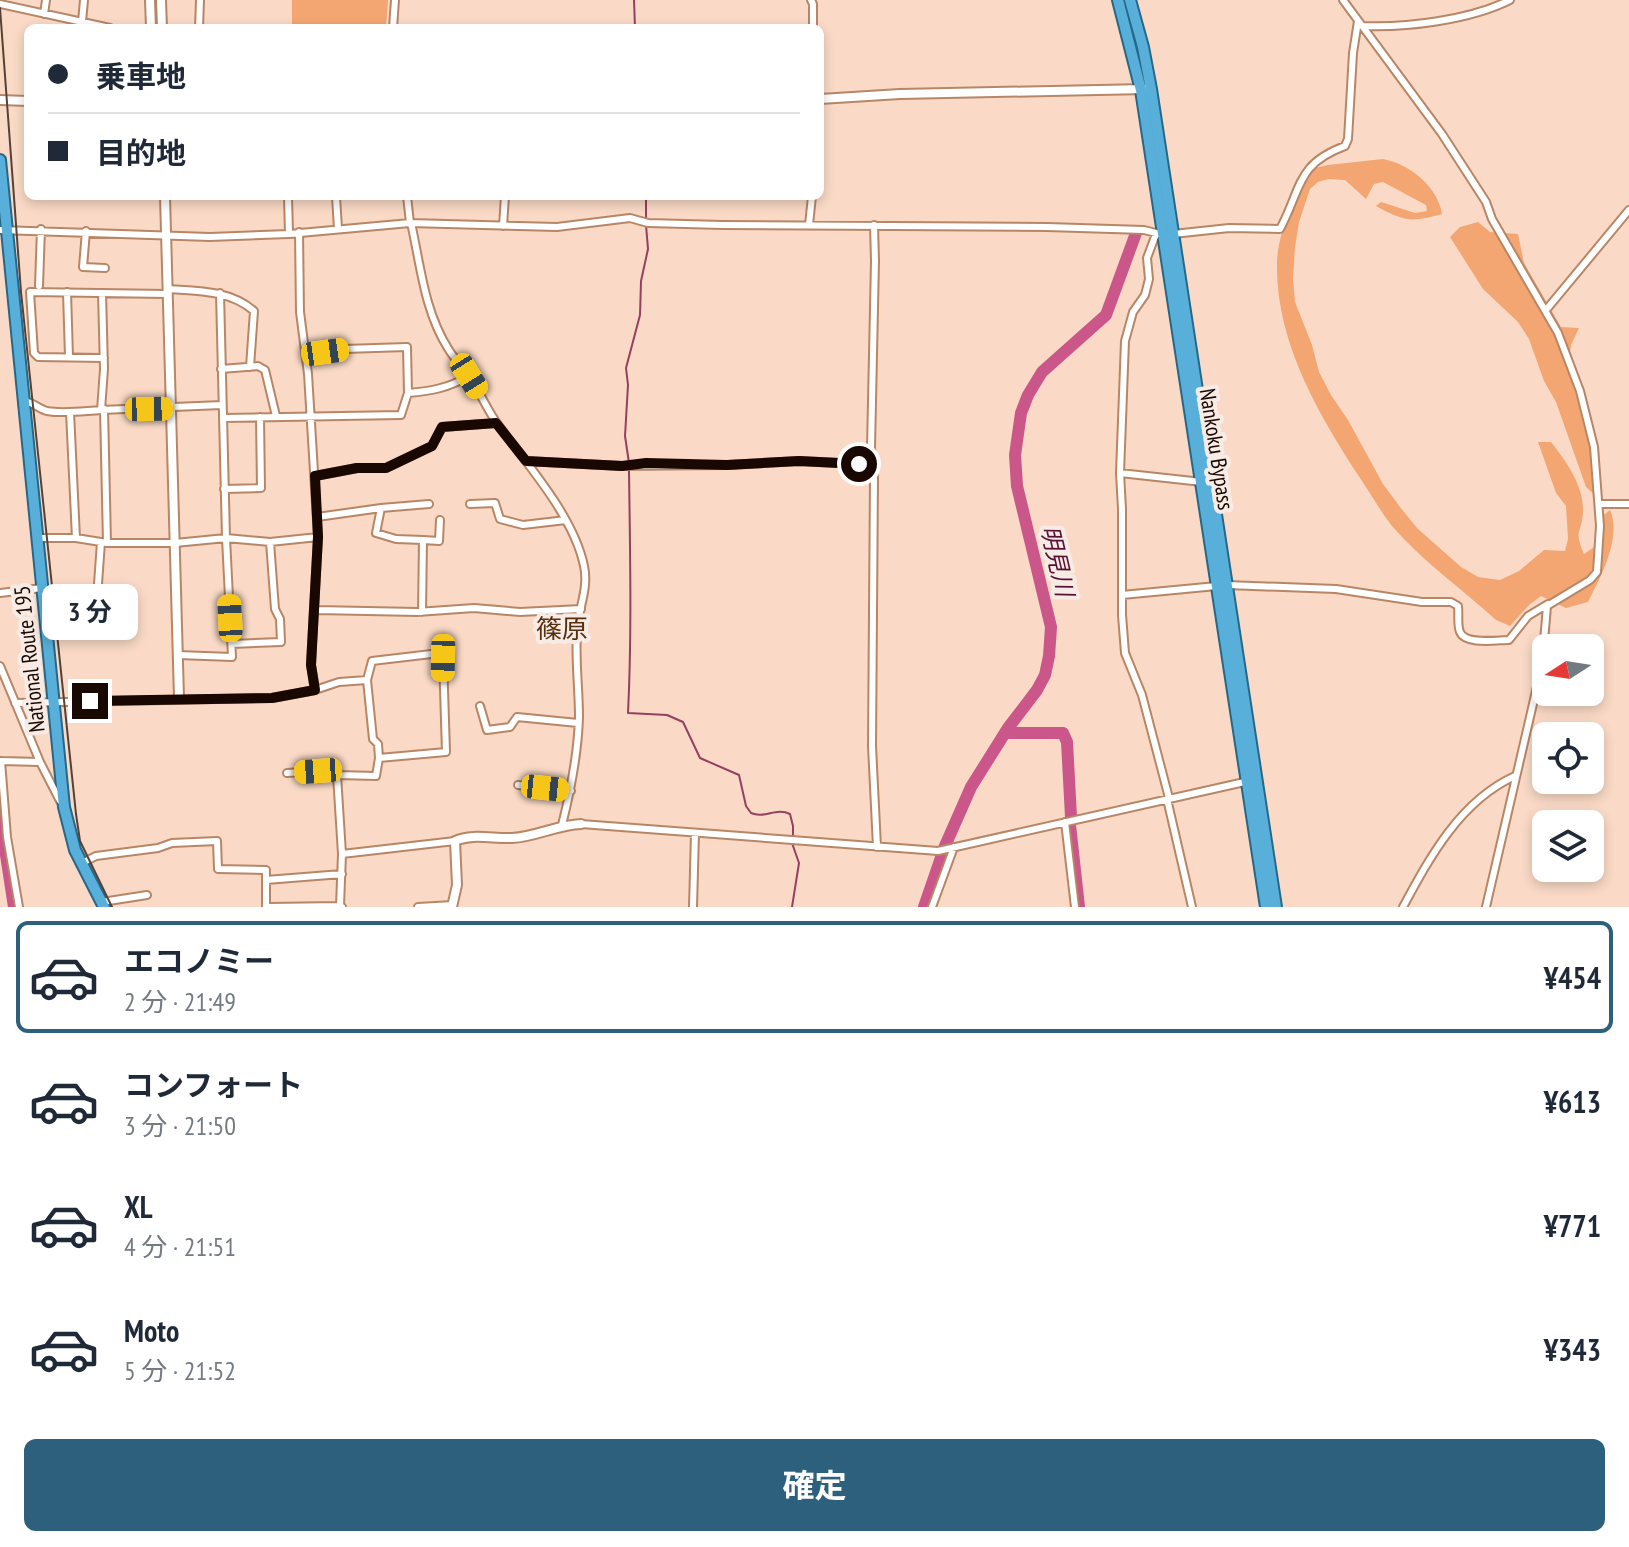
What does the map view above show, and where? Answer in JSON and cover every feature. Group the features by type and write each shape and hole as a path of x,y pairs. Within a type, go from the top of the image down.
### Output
{"highway":[{"name":"Nankoku Bypass","path":"1118,0 1146,90"},
{"name":"Nankoku Bypass","path":"1130,0 1143,47 1165,234 1202,482 1223,585"},
{"name":"National Route 195","path":"0,160 3,230 64,807 82,863 103,905"},
{"name":"Nankoku Bypass","path":"1165,234 1223,585 1252,781 1266,907"},
{"name":"Nankoku Bypass","path":"1252,781 1276,907"}],"street":[{"path":"44,14 46,0"},
{"path":"0,4 83,24 84,0"},
{"path":"150,0 151,24"},
{"path":"161,0 162,24"},
{"path":"199,24 200,0"},
{"path":"393,24 395,0"},
{"path":"811,0 813,24"},
{"path":"1122,595 1223,585 1336,589 1422,602 1451,602 1458,606 1459,630 1468,639 1509,640 1528,616 1590,580 1597,572 1599,504 1594,447 1580,391 1558,333 1492,219 1486,202 1449,145 1343,0"},
{"path":"3,230 210,237 289,234 411,223 557,227 630,218 646,223 1130,229 1165,234 1229,228 1280,229 1309,168 1321,156 1345,146 1348,139 1356,25 1411,25 1474,13 1510,0"},
{"path":"824,99 900,94 1146,90"},
{"path":"0,100 24,101"},
{"path":"165,200 179,698"},
{"path":"288,200 289,234"},
{"path":"336,200 338,229"},
{"path":"408,200 423,292 432,317 449,351 469,376 496,423 566,520 584,565 585,597 576,633 578,723 571,791 562,825"},
{"path":"503,226 505,200"},
{"path":"809,225 812,200"},
{"path":"1546,310 1629,210"},
{"path":"874,225 872,746 877,847"},
{"path":"39,286 41,229"},
{"path":"86,231 83,267 105,268"},
{"path":"299,232 300,312 311,415 318,537 311,665 315,690"},
{"path":"1165,234 1147,258 1149,279 1145,295 1133,312 1125,341 1120,473 1122,595 1125,653 1142,695 1192,907"},
{"path":"104,358 38,357 34,353 28,294 32,290 220,293 254,311 250,367"},
{"path":"67,292 69,357"},
{"path":"102,293 104,542 96,612 100,625 119,623 118,598"},
{"path":"178,655 232,657 224,489 220,293"},
{"path":"223,418 401,415 408,393 407,347 306,354"},
{"path":"221,369 250,367 265,370 276,416"},
{"path":"408,393 443,389 469,376"},
{"path":"23,401 37,405 43,411 70,412 222,405"},
{"path":"70,412 76,538"},
{"path":"224,489 261,488 260,417"},
{"path":"315,476 357,468 386,468 432,446 442,427 496,423"},
{"path":"526,461 727,465 799,461 859,464 873,461"},
{"path":"1120,473 1202,482"},
{"path":"470,504 495,503 500,519 523,525 566,520"},
{"path":"317,517 429,504"},
{"path":"1599,504 1629,504"},
{"path":"381,508 376,533 396,539 439,541 440,520"},
{"path":"37,538 175,543 226,538 270,542 318,537"},
{"path":"422,612 423,540"},
{"path":"232,644 281,642 270,542"},
{"path":"0,593 42,588"},
{"path":"1486,907 1542,665 1548,604"},
{"path":"316,610 422,612 460,608 520,612 581,609"},
{"path":"77,616 96,612"},
{"path":"287,773 318,771 376,776 378,744 373,739 367,680 372,661 437,652 443,658 446,752 379,758"},
{"path":"0,666 40,762 64,807"},
{"path":"15,703 272,698 339,682 367,680"},
{"path":"480,706 487,730 510,727 517,717 578,723"},
{"path":"19,907 7,837 1,761 40,762"},
{"path":"82,863 96,856 158,848 172,843 217,841 218,869 266,870 266,906 341,906 342,854 337,775"},
{"path":"1403,907 1461,816 1487,792 1515,776"},
{"path":"342,854 455,841 464,837 522,837 562,825 581,824 938,851 1252,781"},
{"path":"518,785 571,791"},
{"path":"1065,822 1075,907"},
{"path":"693,907 695,833"},
{"path":"418,907 452,906 457,885 455,841"},
{"path":"932,907 951,848"},
{"path":"266,880 342,874"},
{"path":"103,905 147,895"}],"shaded area":[{"path":"292,0 388,0 386,24 292,24"},
{"path":"1383,159 1403,166 1421,178 1435,195 1442,214 1408,219 1376,206 1381,202 1415,213 1427,211 1426,205 1383,182 1374,184 1366,199 1345,180 1329,179 1318,182 1310,189 1299,222 1293,279 1295,302 1319,372 1383,484 1400,507 1417,528 1461,567 1478,577 1500,580 1519,571 1544,550 1565,551 1568,539 1566,506 1556,493 1538,442 1551,442 1581,492 1583,511 1579,535 1584,554 1597,545 1601,517 1610,510 1613,521 1608,557 1588,602 1566,608 1541,596 1510,626 1496,620 1429,563 1392,526 1331,431 1303,378 1292,350 1278,292 1278,251 1288,215 1307,170"},
{"path":"1478,222 1490,232 1518,234 1524,263 1561,327 1579,328 1571,345 1569,362 1597,448 1600,482 1597,497 1586,487 1556,402 1544,381 1529,339 1518,322 1483,289 1450,237 1460,227"}],"waterway":[{"path":"634,0 635,24"},
{"path":"646,200 646,219"},
{"path":"629,463 625,436 626,368 640,315 641,281 648,249 646,225"},
{"name":"明見川","path":"924,907 945,846 971,787 1008,728 1037,690 1045,675 1049,656 1051,627 1017,486 1015,455 1021,413 1042,372 1106,315 1136,233"},
{"path":"629,470 628,713 667,715 683,722 700,758 739,775 746,806 751,813 790,814 793,837"},
{"path":"1005,733 1063,733 1067,742 1071,817"},
{"path":"0,816 14,907"},
{"path":"1070,825 1079,907"},
{"path":"792,843 799,863 792,907"}],"tram line":[{"path":"0,8 21,292 76,814 80,841 112,907"}],"district":[{"name":"篠原","path":"562,629"}],"route":[{"path":"90,701 272,698 315,690 311,665 318,537 315,476 357,468 386,468 432,446 442,427 496,423 526,461 622,466 799,461 859,464"}]}
